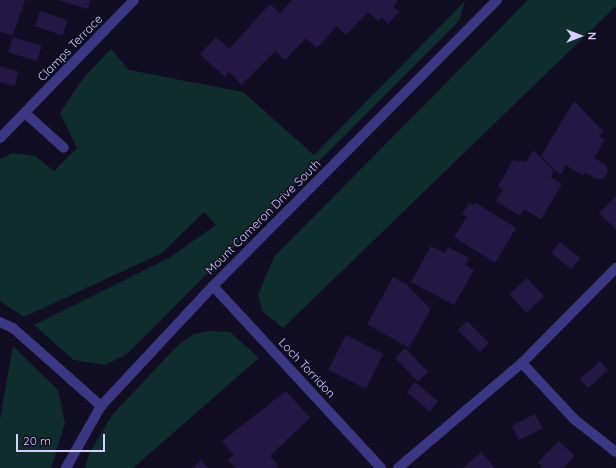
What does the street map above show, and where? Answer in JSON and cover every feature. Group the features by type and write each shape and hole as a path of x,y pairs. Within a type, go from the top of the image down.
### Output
{"street":[{"name":"Clamps Terrace","path":"0,138 26,113 134,0"},
{"name":"Mount Cameron Drive South","path":"66,468 101,406 213,286 496,0"},
{"path":"26,113 64,148"},
{"path":"398,468 522,363 616,268"},
{"name":"Loch Torridon","path":"213,286 381,468"},
{"path":"0,322 13,328 101,406"},
{"path":"522,363 574,419 616,452"}],"green space":[{"path":"528,0 616,0 616,6 283,328 263,312 258,295 274,257"},
{"path":"465,1 459,21 127,354 105,365 74,360 34,325 169,258 216,225 204,212 162,253 24,317 0,301 0,159 13,153 35,156 54,171 77,148 60,113 84,77 111,49 129,70 243,92 314,155"},
{"path":"211,331 230,332 259,358 133,468 85,468 89,454 112,415 178,345 194,334"},
{"path":"13,346 58,390 65,423 51,468 0,468 0,419"}],"building":[{"path":"0,0 25,0 13,35 0,32"},
{"path":"57,0 90,0 88,9"},
{"path":"292,0 398,0 393,6 399,12 388,24 382,17 378,21 368,12 346,35 337,26 317,48 306,38 285,60 275,51 242,85 229,72 225,77 200,54 216,37 229,49 270,4 280,13"},
{"path":"40,11 68,20 63,35 35,26"},
{"path":"13,37 42,46 37,61 8,52"},
{"path":"0,66 18,72 15,86 0,82"},
{"path":"574,101 603,131 599,136 605,140 594,158 606,165 608,172 604,178 597,179 585,172 583,176 566,165 560,175 541,156"},
{"path":"533,150 554,171 551,177 562,184 541,219 524,209 520,216 496,201 503,189 498,186 513,160 526,162"},
{"path":"616,196 616,229 599,213"},
{"path":"469,203 474,205 476,203 516,228 495,263 454,237 467,217 462,214"},
{"path":"560,242 580,258 571,269 551,253"},
{"path":"431,246 445,253 448,247 469,258 465,265 474,270 454,305 411,282"},
{"path":"393,277 406,284 431,309 409,348 367,324"},
{"path":"527,278 544,296 526,313 509,294"},
{"path":"467,321 489,343 480,352 458,330"},
{"path":"346,335 383,354 366,389 328,370"},
{"path":"405,348 428,372 418,381 395,358"},
{"path":"600,361 608,370 588,388 580,379"},
{"path":"415,382 438,401 430,411 407,392"},
{"path":"286,391 310,418 270,456 278,465 275,468 235,468 228,460 234,455 222,441"},
{"path":"535,414 542,428 519,440 512,426"},
{"path":"559,441 575,456 563,468 543,468 538,462"},
{"path":"481,452 495,468 463,468"},
{"path":"201,460 208,468 192,468"}]}
